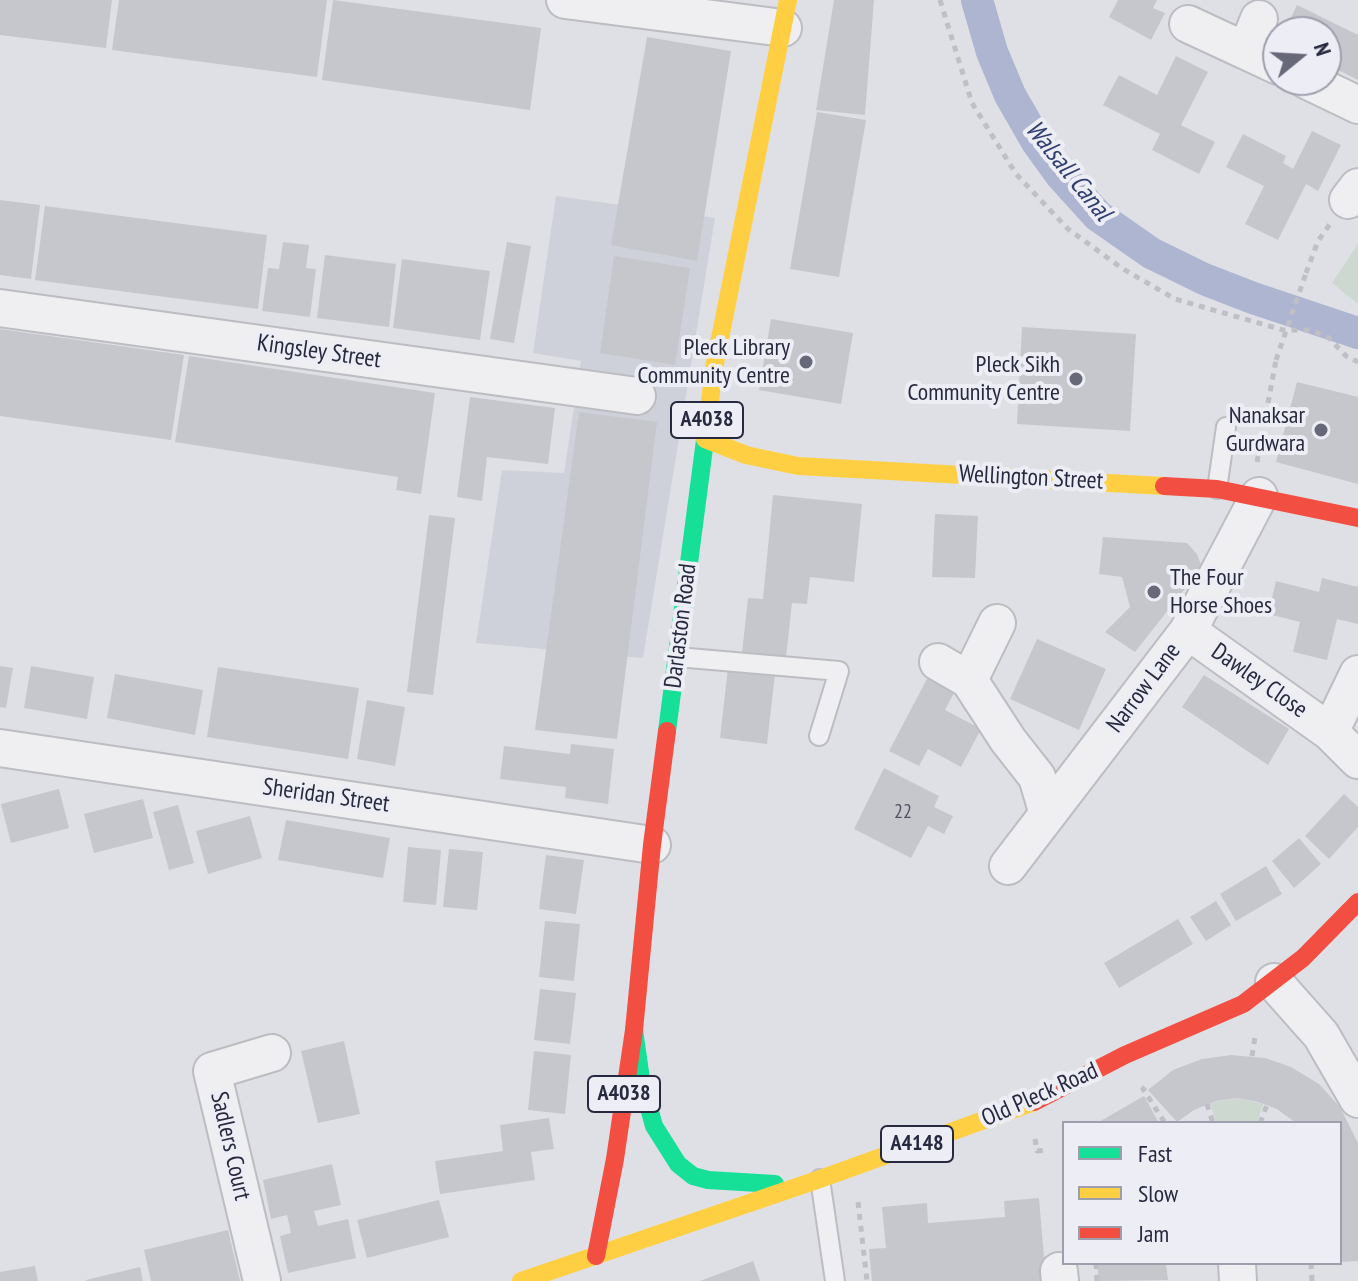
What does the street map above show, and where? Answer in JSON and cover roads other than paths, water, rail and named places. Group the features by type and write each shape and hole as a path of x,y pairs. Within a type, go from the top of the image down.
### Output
{"main road":[{"name":"Darlaston Road","path":"596,1281 596,1256 615,1159 634,1030 652,845 714,368 786,14"},
{"name":"Wellington Street","path":"705,439 746,455 798,466 1217,489 1358,518"},
{"name":"Old Pleck Road","path":"596,1256 1024,1106 1125,1055 1224,1013 1274,982 1358,902"},
{"path":"634,1030 641,1079 654,1126 678,1164 693,1176 708,1180 799,1186"},
{"name":"A4148","path":"521,1281 596,1256"}],"street":[{"path":"565,0 786,14"},
{"path":"1188,24 1261,46"},
{"path":"1339,96 1358,105"},
{"name":"Kingsley Street","path":"0,308 637,396"},
{"name":"Narrow Lane","path":"1008,866 1188,631 1255,496"},
{"path":"969,680 997,623"},
{"name":"Dawley Close","path":"1188,631 1330,732 1358,760"},
{"path":"938,662 969,680 1008,740 1037,777 1048,814"},
{"name":"Dawley Close","path":"1330,732 1358,674"},
{"name":"Sheridan Street","path":"0,748 652,845"},
{"path":"1274,982 1321,1035 1358,1099"},
{"name":"Sadlers Court","path":"262,1281 212,1071 272,1053"}],"lane":[{"path":"1217,489 1226,427"},
{"path":"677,657 839,671 819,736"},
{"path":"820,1179 835,1281"}],"waterway":[{"name":"Walsall Canal","path":"977,0 992,52 1010,95 1060,174 1098,216 1151,253 1204,279 1358,333"}],"place":[{"name":"Pleck Library Community Centre","path":"806,362"},
{"name":"Pleck Sikh Community Centre","path":"1076,379"},
{"name":"Nanaksar Gurdwara","path":"1321,430"},
{"name":"The Four Horse Shoes","path":"1154,592"}]}
